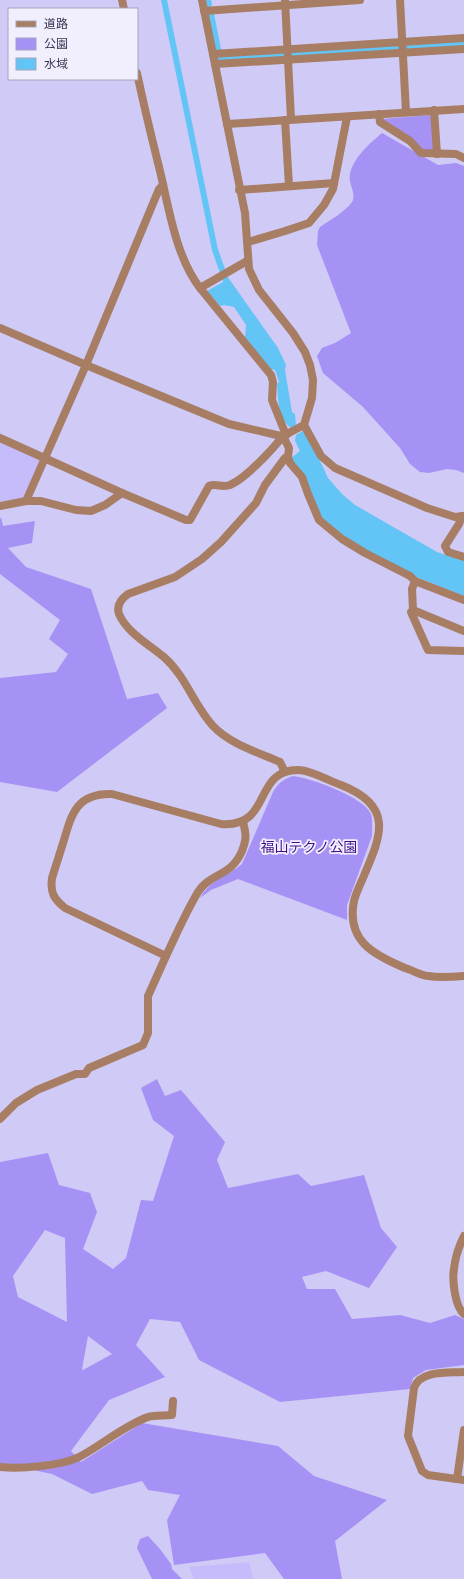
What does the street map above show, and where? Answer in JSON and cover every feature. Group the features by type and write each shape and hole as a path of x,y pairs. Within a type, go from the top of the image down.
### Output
{"street":[{"path":"0,438 122,493 186,520 190,520 208,486 223,486 231,484 256,465 285,436 304,425 312,398 313,380 310,365 305,352 293,333 259,290 249,269 247,261 248,242 245,213 239,190 215,64 217,54 202,0"},
{"path":"204,11 239,4 360,0"},
{"path":"400,0 406,112"},
{"path":"285,2 288,55 289,186"},
{"path":"215,64 288,55 402,47 464,38"},
{"path":"402,47 464,49"},
{"path":"217,54 288,55"},
{"path":"138,77 163,185 182,256 192,278 271,375 273,382 272,400 289,448 288,456 290,463 302,477 312,506 322,524 342,539 365,553 410,576 415,581 464,600"},
{"path":"227,124 464,109"},
{"path":"434,110 437,154"},
{"path":"379,114 380,122 410,141 421,153 456,154 464,158"},
{"path":"248,242 309,223 324,205 333,189 347,117"},
{"path":"239,190 334,183"},
{"path":"26,501 86,365 158,189 163,185"},
{"path":"200,288 247,261"},
{"path":"0,328 229,424 285,436"},
{"path":"304,425 321,456 335,468 353,477 444,514 455,517 463,516"},
{"path":"285,772 280,762 230,739 213,726 166,659 142,640 123,621 118,606 121,598 175,577 188,570 207,555 221,542 256,503 268,481 288,456"},
{"path":"0,506 26,501 41,501 76,510 91,511 105,505 122,493"},
{"path":"463,516 445,546 448,552 464,557"},
{"path":"415,581 412,589 413,610 411,612 428,650 464,651"},
{"path":"413,610 464,631"},
{"path":"166,956 65,908 56,901 51,888 52,878 71,815 83,801 92,796 112,794 221,824 232,825 243,821 252,815 272,780 285,772 299,770 309,772 356,790 368,799 375,810 379,821 379,835 375,850 354,900 353,913 354,926 360,939 368,949 383,959 426,976 464,976"},
{"path":"0,1119 16,1103 37,1090 76,1074 85,1074 89,1068 142,1045 148,1033 148,996 166,956 199,891 210,880 231,868 238,861 247,838 243,821"},
{"path":"464,1236 453,1270 457,1304 464,1314"},
{"path":"464,1372 432,1374 416,1382 408,1436 422,1471 428,1475 461,1479 464,1430"},
{"path":"0,1467 9,1468 49,1464 78,1457 130,1425 150,1417 172,1414 173,1401"}],"shaded area":[{"path":"0,440 41,458 25,498 0,502"},
{"path":"249,1562 253,1579 194,1579 189,1567"}],"green space":[{"path":"430,115 434,151 423,151 382,119"},
{"path":"382,133 438,165 456,163 464,166 464,473 447,469 429,473 420,472 410,464 400,448 363,407 323,373 317,356 322,348 335,343 351,333 317,245 318,231 320,227 342,212 352,202 353,194 350,174 352,167 360,154"},
{"path":"1,517 3,526 35,521 32,543 8,548 26,567 91,589 127,699 158,693 167,708 57,792 0,782 0,678 56,672 68,654 49,639 60,620 0,574"},
{"name":"福山テクノ公園","path":"293,776 312,780 336,789 358,801 371,814 372,836 347,905 347,920 238,879 211,890 200,898 209,886 242,864 273,792 277,786 287,778"},
{"path":"157,1079 165,1096 181,1090 225,1142 217,1160 228,1188 298,1174 311,1186 364,1175 381,1228 397,1247 369,1288 326,1271 302,1277 307,1289 335,1289 352,1319 400,1315 430,1323 455,1315 464,1319 464,1365 426,1370 413,1378 410,1389 280,1402 199,1360 180,1322 150,1319 136,1345 165,1377 109,1400 71,1451 81,1462 142,1423 278,1446 314,1476 387,1500 335,1541 342,1579 284,1579 265,1553 174,1565 167,1520 180,1495 148,1490 142,1481 92,1494 52,1474 0,1463 0,1162 48,1153 59,1185 90,1193 97,1212 83,1249 113,1269 126,1258 141,1200 153,1201 174,1136 153,1120 141,1088","holes":["45,1230 65,1238 67,1322 18,1297 13,1276","88,1336 112,1354 83,1370 82,1369"]},
{"path":"148,1536 171,1564 172,1569 182,1579 152,1579 137,1548 140,1539"}],"water":[{"path":"227,276 278,348 286,365 285,370 292,412 295,414 296,426 291,428 283,419 278,402 277,384 279,382 275,370 270,369 245,337 246,325 234,307 224,305 220,306 207,291 223,282 222,278"},
{"path":"303,431 307,433 328,478 342,494 355,505 437,552 464,561 464,596 414,576 361,548 320,520 291,458 300,451 295,441 296,435"}],"waterway":[{"path":"164,0 215,250 225,278"},
{"path":"208,0 209,4"},
{"path":"211,14 220,59 464,44"}]}
